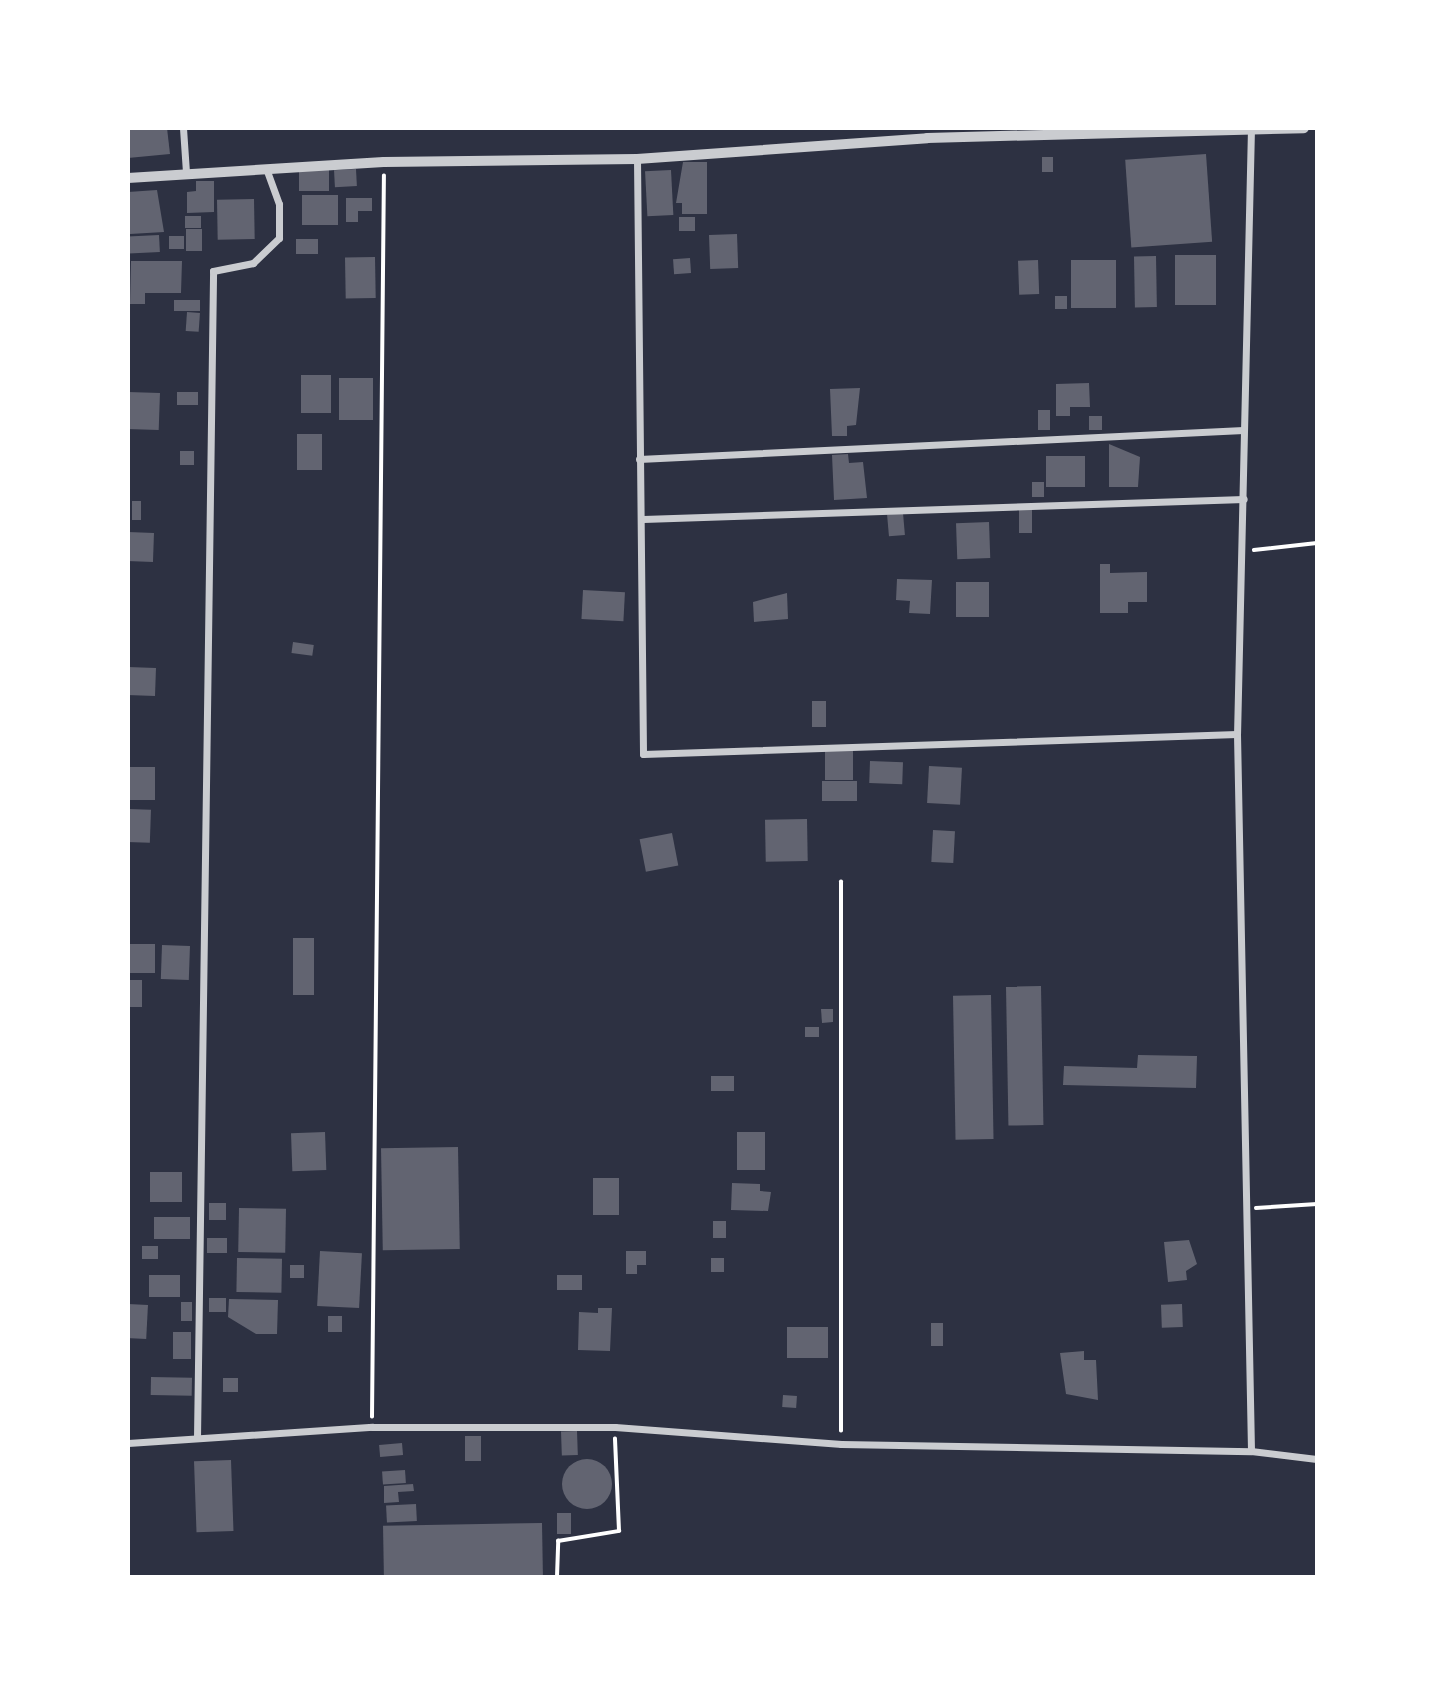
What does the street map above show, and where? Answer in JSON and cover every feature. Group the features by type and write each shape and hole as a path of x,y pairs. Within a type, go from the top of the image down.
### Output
{"street":[{"path":"183,128 186,173"},
{"path":"128,178 384,162 637,159 927,138 1304,128"},
{"path":"1251,129 1237,734 1249,1208 1251,1451"},
{"path":"637,159 639,459 643,519 643,754 1237,734"},
{"path":"197,1438 213,271 253,263 279,238 279,204 266,169"},
{"path":"639,459 1243,430"},
{"path":"643,519 1244,499"},
{"path":"128,1443 372,1427 615,1427 841,1444 1251,1451 1317,1459"}],"path":[{"path":"372,1427 384,162"},
{"path":"1241,552 1317,543"},
{"path":"841,882 841,1444"},
{"path":"1249,1208 1317,1204"},
{"path":"557,1577 558,1541 619,1531 615,1427"}],"building":[{"path":"128,128 167,128 170,154 128,158"},
{"path":"1206,154 1212,242 1131,247 1125,160"},
{"path":"1042,157 1053,157 1053,172 1042,172"},
{"path":"683,162 707,162 707,214 682,214 682,203 676,203"},
{"path":"299,168 329,168 329,191 299,191"},
{"path":"356,169 357,186 335,187 334,170"},
{"path":"671,170 673,215 647,216 645,171"},
{"path":"196,181 214,181 214,212 187,213 187,192 196,191"},
{"path":"157,190 164,232 130,234 128,192"},
{"path":"302,195 338,195 338,225 302,225"},
{"path":"346,198 372,198 372,211 358,211 358,222 346,222"},
{"path":"254,199 255,239 218,240 217,200"},
{"path":"185,216 201,216 201,228 185,228"},
{"path":"679,217 695,217 695,231 679,231"},
{"path":"186,229 202,229 202,251 186,251"},
{"path":"737,234 738,268 710,269 709,235"},
{"path":"159,235 160,252 129,254 128,237"},
{"path":"169,236 184,236 184,249 169,249"},
{"path":"296,239 318,239 318,254 296,254"},
{"path":"1175,255 1216,255 1216,305 1175,305"},
{"path":"1134,256 1156,256 1157,307 1135,307"},
{"path":"375,257 376,298 346,299 345,258"},
{"path":"690,258 691,273 674,274 673,259"},
{"path":"1038,260 1039,294 1019,295 1018,261"},
{"path":"1071,260 1116,260 1116,308 1071,308"},
{"path":"131,261 182,261 181,293 145,293 145,304 130,304"},
{"path":"1055,296 1067,296 1067,309 1055,309"},
{"path":"174,300 200,300 200,311 174,311"},
{"path":"187,312 200,313 199,332 186,331"},
{"path":"301,375 331,375 331,413 301,413"},
{"path":"339,378 373,378 373,420 339,420"},
{"path":"1089,383 1090,407 1070,407 1070,416 1056,416 1056,384"},
{"path":"860,388 856,425 847,426 847,436 832,436 830,389"},
{"path":"128,392 160,393 159,430 128,429"},
{"path":"177,392 198,392 198,405 177,405"},
{"path":"1038,410 1050,410 1050,430 1038,430"},
{"path":"1089,416 1102,416 1102,430 1089,430"},
{"path":"297,434 322,434 322,470 297,470"},
{"path":"1109,444 1140,457 1138,487 1109,487"},
{"path":"180,451 194,451 194,465 180,465"},
{"path":"848,454 849,463 863,462 867,498 834,500 832,455"},
{"path":"1046,456 1085,456 1085,487 1046,487"},
{"path":"1032,482 1044,482 1044,497 1032,497"},
{"path":"132,501 141,501 141,520 132,520"},
{"path":"1019,510 1032,510 1032,533 1019,533"},
{"path":"903,513 905,535 889,536 887,514"},
{"path":"989,522 990,558 957,559 956,523"},
{"path":"128,532 154,533 153,562 128,561"},
{"path":"1100,564 1110,564 1110,573 1147,572 1147,602 1128,602 1128,613 1100,613"},
{"path":"897,579 932,580 930,614 909,613 910,601 896,600"},
{"path":"956,582 989,582 989,617 956,617"},
{"path":"583,590 625,592 623,621 581,619"},
{"path":"787,593 788,619 754,622 753,602"},
{"path":"293,642 314,645 312,656 291,653"},
{"path":"128,667 156,668 155,696 128,695"},
{"path":"812,701 826,701 826,727 812,727"},
{"path":"825,751 853,751 853,780 825,780"},
{"path":"870,761 903,762 902,784 869,783"},
{"path":"929,766 962,768 960,805 927,803"},
{"path":"128,767 155,767 155,800 128,800"},
{"path":"822,781 857,781 857,801 822,801"},
{"path":"128,809 151,810 150,843 128,842"},
{"path":"807,819 808,861 766,862 765,820"},
{"path":"933,830 955,831 953,863 931,862"},
{"path":"672,833 678,865 646,872 640,839"},
{"path":"293,938 314,938 314,995 293,995"},
{"path":"128,944 155,944 155,973 128,973"},
{"path":"162,945 190,946 189,980 161,979"},
{"path":"128,980 142,980 142,1007 128,1007"},
{"path":"1041,986 1043,1125 1008,1126 1006,987"},
{"path":"991,995 994,1139 956,1140 953,996"},
{"path":"821,1009 833,1009 833,1022 822,1023"},
{"path":"805,1027 819,1027 819,1037 805,1037"},
{"path":"1138,1055 1197,1056 1196,1088 1063,1085 1064,1066 1137,1068"},
{"path":"711,1076 734,1076 734,1091 711,1091"},
{"path":"325,1132 326,1170 292,1171 291,1133"},
{"path":"737,1132 765,1132 765,1170 737,1170"},
{"path":"458,1147 460,1249 383,1250 381,1148"},
{"path":"150,1172 182,1172 182,1202 150,1202"},
{"path":"593,1178 619,1178 619,1215 593,1215"},
{"path":"732,1183 760,1184 760,1191 771,1192 768,1211 731,1210"},
{"path":"209,1203 226,1203 226,1220 209,1220"},
{"path":"239,1208 286,1209 285,1253 238,1252"},
{"path":"154,1217 190,1217 190,1239 154,1239"},
{"path":"713,1221 726,1221 726,1238 713,1238"},
{"path":"207,1238 227,1238 227,1253 207,1253"},
{"path":"1189,1240 1197,1264 1186,1271 1187,1280 1168,1282 1164,1242"},
{"path":"142,1246 158,1246 158,1259 142,1259"},
{"path":"320,1251 362,1253 359,1308 317,1306"},
{"path":"626,1251 646,1251 646,1265 637,1265 637,1274 626,1274"},
{"path":"237,1258 282,1259 281,1293 236,1292"},
{"path":"711,1258 724,1258 724,1272 711,1272"},
{"path":"290,1265 304,1265 304,1278 290,1278"},
{"path":"149,1275 180,1275 180,1297 149,1297"},
{"path":"557,1275 582,1275 582,1290 557,1290"},
{"path":"209,1298 226,1298 226,1312 209,1312"},
{"path":"229,1299 278,1300 277,1334 256,1334 228,1317"},
{"path":"181,1302 192,1302 192,1321 181,1321"},
{"path":"128,1304 148,1305 146,1339 128,1338"},
{"path":"1182,1304 1183,1327 1162,1328 1161,1305"},
{"path":"598,1308 612,1308 610,1351 578,1350 579,1312 598,1313"},
{"path":"328,1316 342,1316 342,1332 328,1332"},
{"path":"931,1323 943,1323 943,1346 931,1346"},
{"path":"787,1327 828,1327 828,1358 787,1358"},
{"path":"173,1332 191,1332 191,1359 173,1359"},
{"path":"1084,1351 1084,1360 1096,1360 1098,1400 1066,1394 1060,1353"},
{"path":"151,1377 192,1378 192,1396 151,1395"},
{"path":"223,1378 238,1378 238,1392 223,1392"},
{"path":"783,1395 797,1396 796,1408 782,1407"},
{"path":"577,1431 578,1455 562,1456 561,1432"},
{"path":"465,1436 481,1436 481,1461 465,1461"},
{"path":"402,1443 403,1455 380,1457 379,1445"},
{"path":"587,1459 605,1466 612,1484 605,1502 587,1509 569,1502 562,1484 569,1466"},
{"path":"231,1460 233,1531 197,1532 194,1461"},
{"path":"405,1470 406,1483 383,1485 382,1472"},
{"path":"413,1484 414,1491 398,1492 399,1502 384,1503 384,1486"},
{"path":"416,1504 417,1521 387,1523 386,1506"},
{"path":"557,1513 571,1513 571,1534 557,1534"},
{"path":"542,1523 543,1577 384,1577 383,1526"}]}
